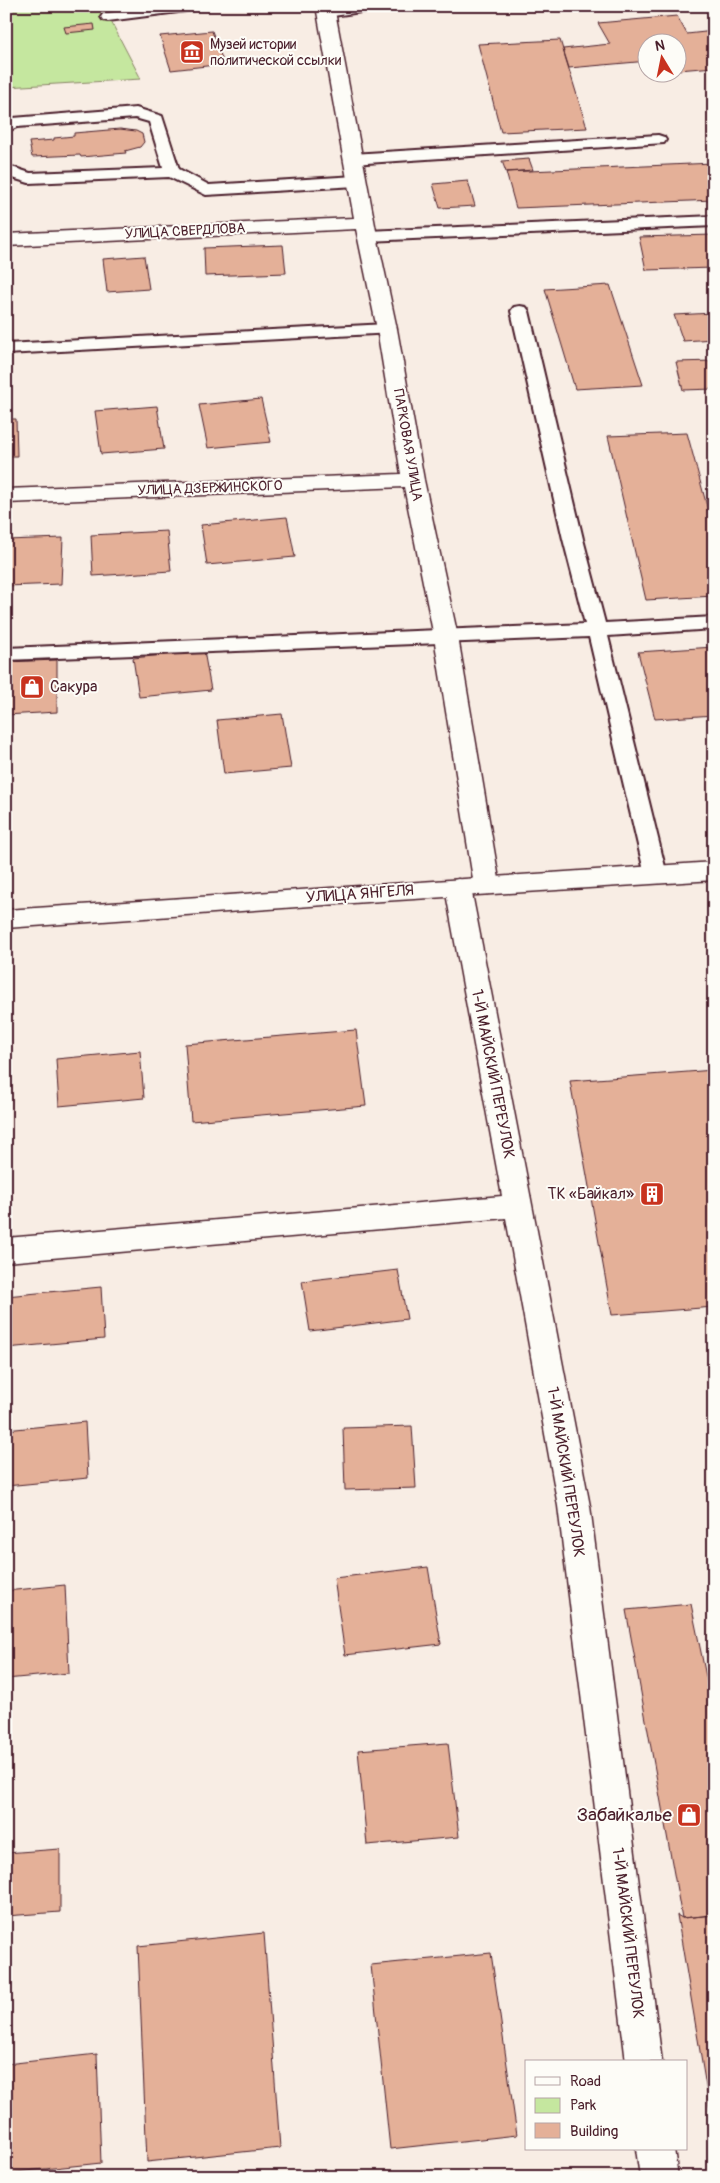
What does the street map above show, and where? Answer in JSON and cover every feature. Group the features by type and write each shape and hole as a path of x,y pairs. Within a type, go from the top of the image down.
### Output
{"street":[{"name":"ПАРКОВАЯ УЛИЦА","path":"325,10 356,181 387,329 413,480 446,637 472,886"},
{"name":"УЛИЦА СВЕРДЛОВА","path":"6,240 366,230"},
{"name":"УЛИЦА ДЗЕРЖИНСКОГО","path":"6,496 413,480"},
{"name":"УЛИЦА ЯНГЕЛЯ","path":"6,919 472,886 714,872"},
{"name":"1-Й МАЙСКИЙ ПЕРЕУЛОК","path":"472,886 518,1206 574,1506 644,2060"},
{"path":"6,1250 518,1206"},
{"path":"655,2150 659,2177"}],"lane":[{"path":"108,17 194,6"},
{"path":"325,10 375,6"},
{"path":"6,127 13,123 136,113 156,119 172,172"},
{"path":"352,159 658,140"},
{"path":"6,170 29,178 172,172 206,190 356,181"},
{"path":"366,230 714,221"},
{"path":"520,312 573,539 656,875"},
{"path":"6,349 387,329"},
{"path":"6,654 446,637 714,623"}],"green space":[{"path":"6,6 103,6 141,79 6,87"}],"building":[{"path":"677,16 686,32 638,32 638,62 569,68 563,49 610,44 598,23"},
{"path":"94,24 95,30 66,33 64,27"},
{"path":"212,31 224,64 171,70 160,36"},
{"path":"714,31 714,67 688,69 688,34"},
{"path":"560,40 587,128 501,132 478,44"},
{"path":"120,129 136,131 142,134 144,142 140,147 125,151 126,153 81,157 80,155 32,157 29,142 74,136 74,133"},
{"path":"529,159 533,170 506,172 502,161"},
{"path":"714,163 714,200 516,208 506,172"},
{"path":"468,181 475,206 440,208 433,184"},
{"path":"714,235 714,268 646,270 639,237"},
{"path":"283,245 286,273 205,276 204,248"},
{"path":"144,256 149,289 107,292 103,259"},
{"path":"610,285 643,385 575,389 545,289"},
{"path":"714,313 714,339 683,341 674,315"},
{"path":"714,361 714,389 683,390 676,362"},
{"path":"261,399 271,442 208,448 199,405"},
{"path":"157,406 164,449 101,454 95,411"},
{"path":"6,419 16,419 17,456 6,456"},
{"path":"687,433 714,532 714,596 646,600 608,436"},
{"path":"287,517 295,557 207,565 201,525"},
{"path":"167,531 171,571 93,576 91,535"},
{"path":"63,538 61,584 6,586 6,540"},
{"path":"714,647 714,715 655,719 638,652"},
{"path":"204,651 211,690 139,697 133,658"},
{"name":"Сакура","path":"57,660 57,712 6,715 6,662"},
{"path":"282,714 291,768 224,774 217,720"},
{"path":"356,1030 366,1106 191,1121 185,1044"},
{"path":"140,1051 144,1098 59,1106 56,1059"},
{"name":"ТК «Байкал»","path":"714,1070 714,1307 612,1315 570,1081"},
{"path":"398,1270 407,1319 310,1331 302,1281"},
{"path":"101,1287 104,1339 6,1348 6,1296"},
{"path":"85,1422 88,1478 6,1486 6,1430"},
{"path":"412,1426 416,1488 345,1490 343,1428"},
{"path":"428,1567 441,1644 345,1655 334,1578"},
{"path":"65,1585 69,1673 6,1679 6,1591"},
{"name":"Забайкалье","path":"691,1604 714,1715 714,1915 682,1918 626,1610"},
{"path":"448,1743 459,1837 367,1845 358,1750"},
{"path":"60,1849 60,1912 6,1916 6,1853"},
{"path":"677,1915 682,1918 714,1915 714,2134"},
{"path":"264,1933 280,2148 147,2162 138,1946"},
{"path":"491,1953 517,2135 390,2149 371,1965"},
{"path":"97,2054 101,2163 6,2173 6,2064"}],"place":[{"name":"Музей истории политической ссылки","path":"192,52"},
{"name":"Сакура","path":"32,687"},
{"name":"ТК «Байкал»","path":"652,1194"},
{"name":"Забайкалье","path":"689,1815"}]}
